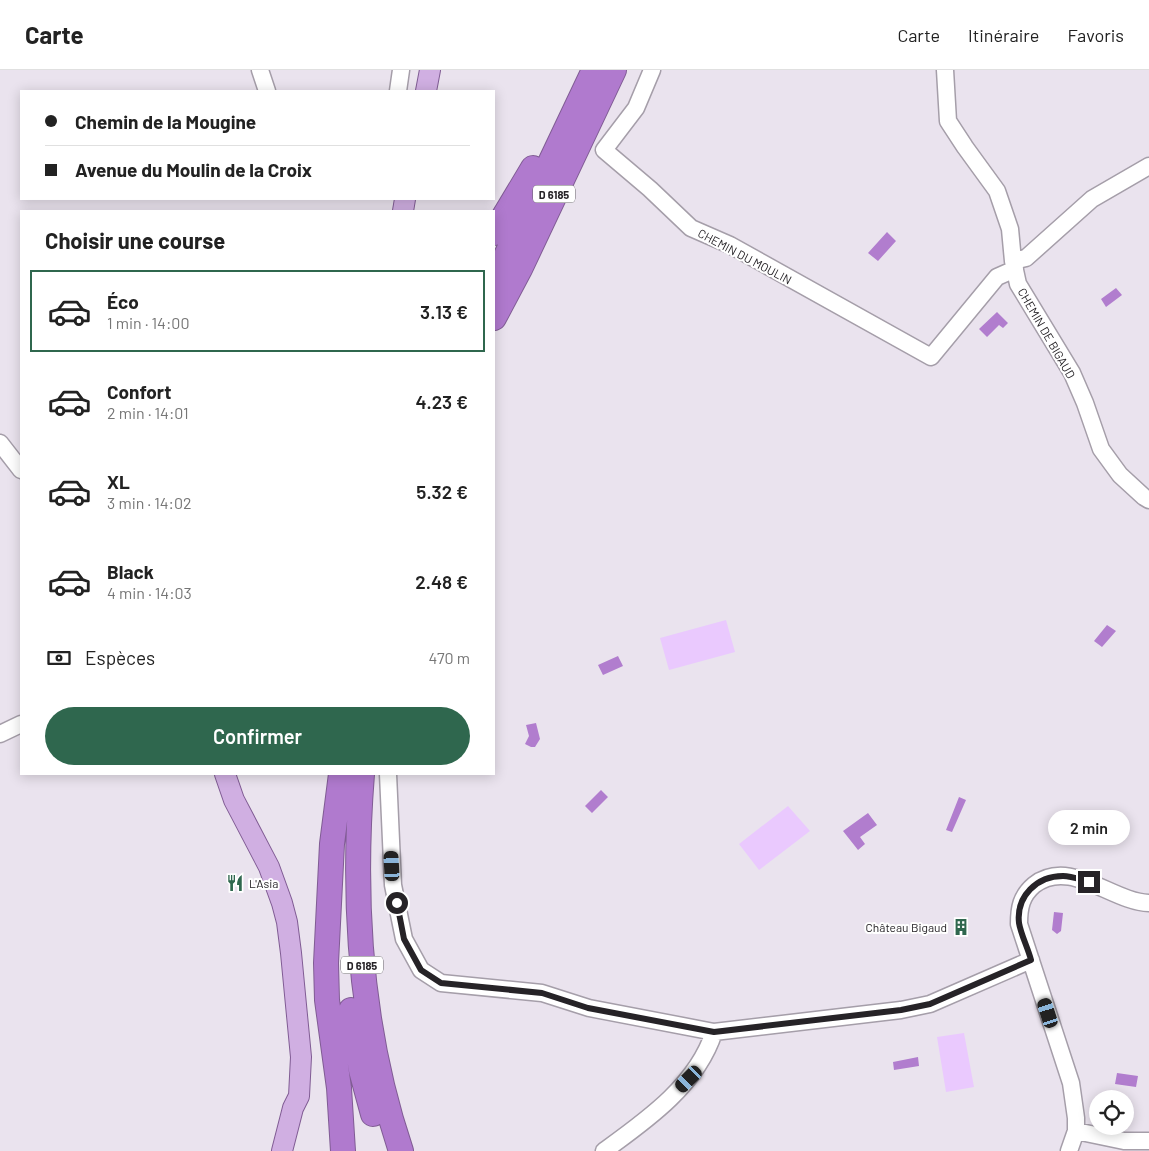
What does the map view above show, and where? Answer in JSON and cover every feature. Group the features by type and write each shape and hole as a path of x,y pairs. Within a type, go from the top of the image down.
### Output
{"highway":[{"path":"495,232 593,70"},
{"name":"D 6185","path":"495,279 593,70"},
{"name":"D 6185","path":"495,316 520,269 614,70"},
{"path":"495,331 520,269"},
{"path":"342,775 332,844 326,964 327,1000 339,1088 343,1151"},
{"name":"D 6185","path":"346,775 342,879 349,987 361,1070 384,1151"},
{"name":"D 6185","path":"362,775 359,875 360,946 370,1027 383,1089 401,1151"}],"main road":[{"path":"426,90 430,70"},
{"path":"215,775 227,809 269,889 279,926 292,1056 290,1096 293,1108"},
{"path":"225,775 234,800 269,867 287,922 301,1057 299,1096 293,1108 282,1151"}],"street":[{"path":"260,70 267,90"},
{"path":"398,90 400,70"},
{"name":"CHEMIN DU MOULIN","path":"652,70 636,108 604,150 650,189 691,228 730,245 931,357 997,277 1014,265"},
{"name":"CHEMIN DE BIGAUD","path":"945,70 948,121 964,147 997,191 1010,229 1018,284 1072,373 1100,449 1120,475 1149,500"},
{"path":"1014,265 1026,258 1092,199 1149,166"},
{"path":"0,443 20,469"},
{"path":"0,734 20,724"},
{"path":"388,775 393,885 404,939 421,970 441,983 542,993 588,1008 714,1032 901,1010 930,1004 1031,960"},
{"path":"1070,1151 1076,1131 1075,1105 1071,1083 1019,924 1019,911 1022,901 1026,892 1036,884 1048,878 1063,876 1078,879 1135,901 1149,903"},
{"path":"604,1151 648,1120 689,1079 710,1046 714,1032"},
{"path":"1076,1131 1124,1141 1149,1141"}],"shaded area":[{"path":"887,232 896,241 878,261 868,253"},
{"path":"1116,288 1122,295 1106,307 1101,299"},
{"path":"997,312 1008,323 1003,328 999,325 987,337 979,329"},
{"path":"726,620 735,652 669,670 660,638"},
{"path":"1107,625 1116,631 1102,647 1094,641"},
{"path":"618,656 623,666 603,675 598,665"},
{"path":"536,723 540,739 535,747 531,747 525,744 529,736 526,725"},
{"path":"601,790 608,797 592,813 585,806"},
{"path":"959,797 966,800 952,832 946,830"},
{"path":"788,806 810,831 759,870 739,844"},
{"path":"868,813 877,825 860,837 865,844 858,850 843,831"},
{"path":"1054,912 1063,913 1061,931 1057,934 1052,930"},
{"path":"964,1033 974,1087 946,1092 937,1037"},
{"path":"918,1057 919,1066 894,1070 893,1062"},
{"path":"1117,1073 1138,1076 1136,1087 1115,1084"}],"place":[{"name":"L'Asia","path":"235,883"},
{"name":"Château Bigaud","path":"961,927"}],"route":[{"path":"397,903 404,939 421,970 441,983 542,993 588,1008 714,1032 901,1010 930,1004 1031,960 1019,924 1019,911 1026,892 1036,884 1048,878 1063,876 1089,882"}]}
